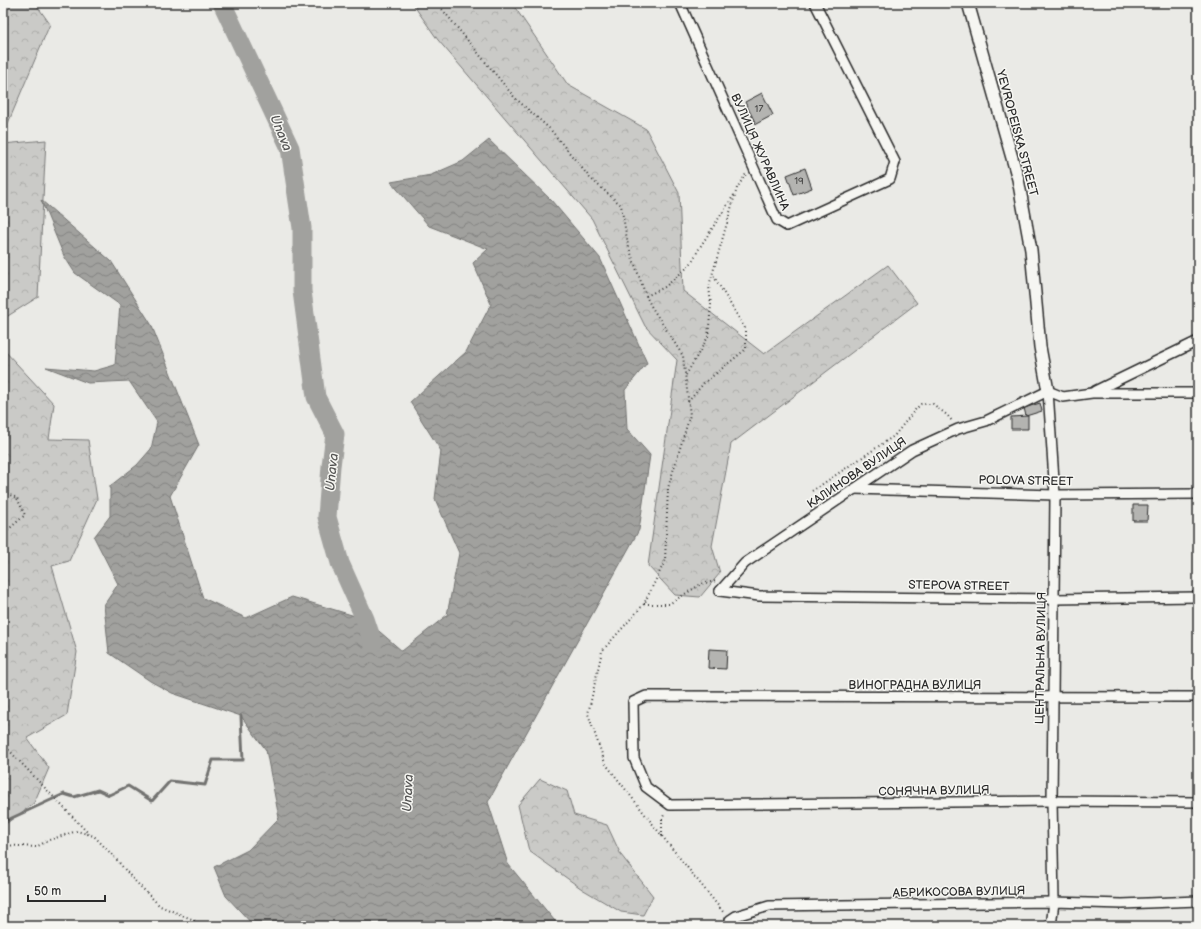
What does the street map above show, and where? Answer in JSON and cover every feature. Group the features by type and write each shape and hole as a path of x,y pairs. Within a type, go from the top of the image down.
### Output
{"street":[{"name":"ВУЛИЦЯ ЖУРАВЛИНА","path":"680,3 777,220 787,226 890,179 896,162 815,3"},
{"name":"YEVROPEISKA STREET","path":"968,3 1018,179 1031,250 1040,347 1048,391"},
{"path":"1092,393 1198,341"},
{"path":"1048,391 1063,397 1092,393 1198,393"},
{"name":"КАЛИНОВА ВУЛИЦЯ","path":"720,592 745,563 912,450 958,429 986,421 1048,391"},
{"name":"ЦЕНТРАЛЬНА ВУЛИЦЯ","path":"1048,391 1055,495 1052,801 1054,902 1052,926"},
{"name":"POLOVA STREET","path":"854,489 1055,495 1198,494"},
{"name":"STEPOVA STREET","path":"720,592 758,596 1054,599 1198,597"},
{"name":"ВИНОГРАДНА ВУЛИЦЯ","path":"670,805 646,787 634,758 633,702 646,696 1053,698 1198,697"},
{"name":"СОНЯЧНА ВУЛИЦЯ","path":"670,805 1052,801 1198,802"},
{"name":"АБРИКОСОВА ВУЛИЦЯ","path":"734,926 730,920 736,916 769,906 1054,902 1122,904 1198,901"}],"path":[{"path":"437,3 515,98 550,129 590,178 620,205 628,245 646,296 684,356 690,415 668,488 665,561 644,604 669,604 701,584 732,577"},
{"path":"686,376 708,337 711,305 709,286 737,188 752,164"},
{"path":"646,296 665,287 690,265 700,247 736,193"},
{"path":"688,402 704,383 746,349 746,330 713,275"},
{"path":"812,490 894,436 921,404 933,404 947,415 958,429"},
{"path":"3,492 17,498 26,515 3,534"},
{"path":"3,744 90,834 105,847 132,878 160,906 194,920 201,926"},
{"path":"662,836 662,819 670,805"},
{"path":"3,845 36,847 49,840 77,831 90,834"}],"green space":[{"path":"3,3 35,3 50,24 3,135"},
{"path":"412,3 510,3 516,9 568,85 646,129 679,193 683,291 764,354 888,265 917,303 731,444 712,546 720,573 700,597 675,595 648,566 677,360 645,326 592,219 438,40"},
{"path":"46,140 38,297 3,319 3,144"},
{"path":"3,349 54,404 49,439 88,440 97,499 69,561 52,566 77,652 67,715 27,738 49,768 34,803 3,826"},
{"path":"540,779 567,791 574,815 607,825 621,855 653,896 643,915 621,912 582,889 529,851 518,805"}],"water":[{"path":"489,140 551,200 600,258 647,363 625,390 627,429 650,455 639,530 488,802 508,864 559,926 254,926 226,896 214,867 248,850 279,818 266,750 241,716 172,693 150,681 109,653 104,605 118,584 94,537 110,516 110,486 137,465 151,449 157,422 129,381 88,383 46,367 94,371 115,365 120,305 75,273 64,256 41,200 111,261 151,324 199,445 170,496 203,598 246,618 292,597 365,619 402,651 447,615 459,553 435,499 441,451 410,402 466,352 491,304 473,263 488,249 429,226 391,182 431,175 463,161"}],"building":[{"path":"762,93 773,115 756,124 745,102"},
{"path":"805,168 812,188 794,195 787,175"},
{"path":"1040,403 1042,411 1026,416 1024,408"},
{"path":"1028,416 1028,429 1011,429 1011,417"},
{"path":"1133,505 1148,505 1147,521 1133,521"},
{"path":"709,649 727,650 726,669 708,668"}],"waterway":[{"name":"Unava","path":"222,3 290,148 302,228 302,291 316,397 335,434 327,517 340,563 365,619 373,643"},
{"path":"3,822 64,794 74,797 98,790 109,795 128,786 152,801 170,781 205,785 213,760 243,760 241,716"}]}
